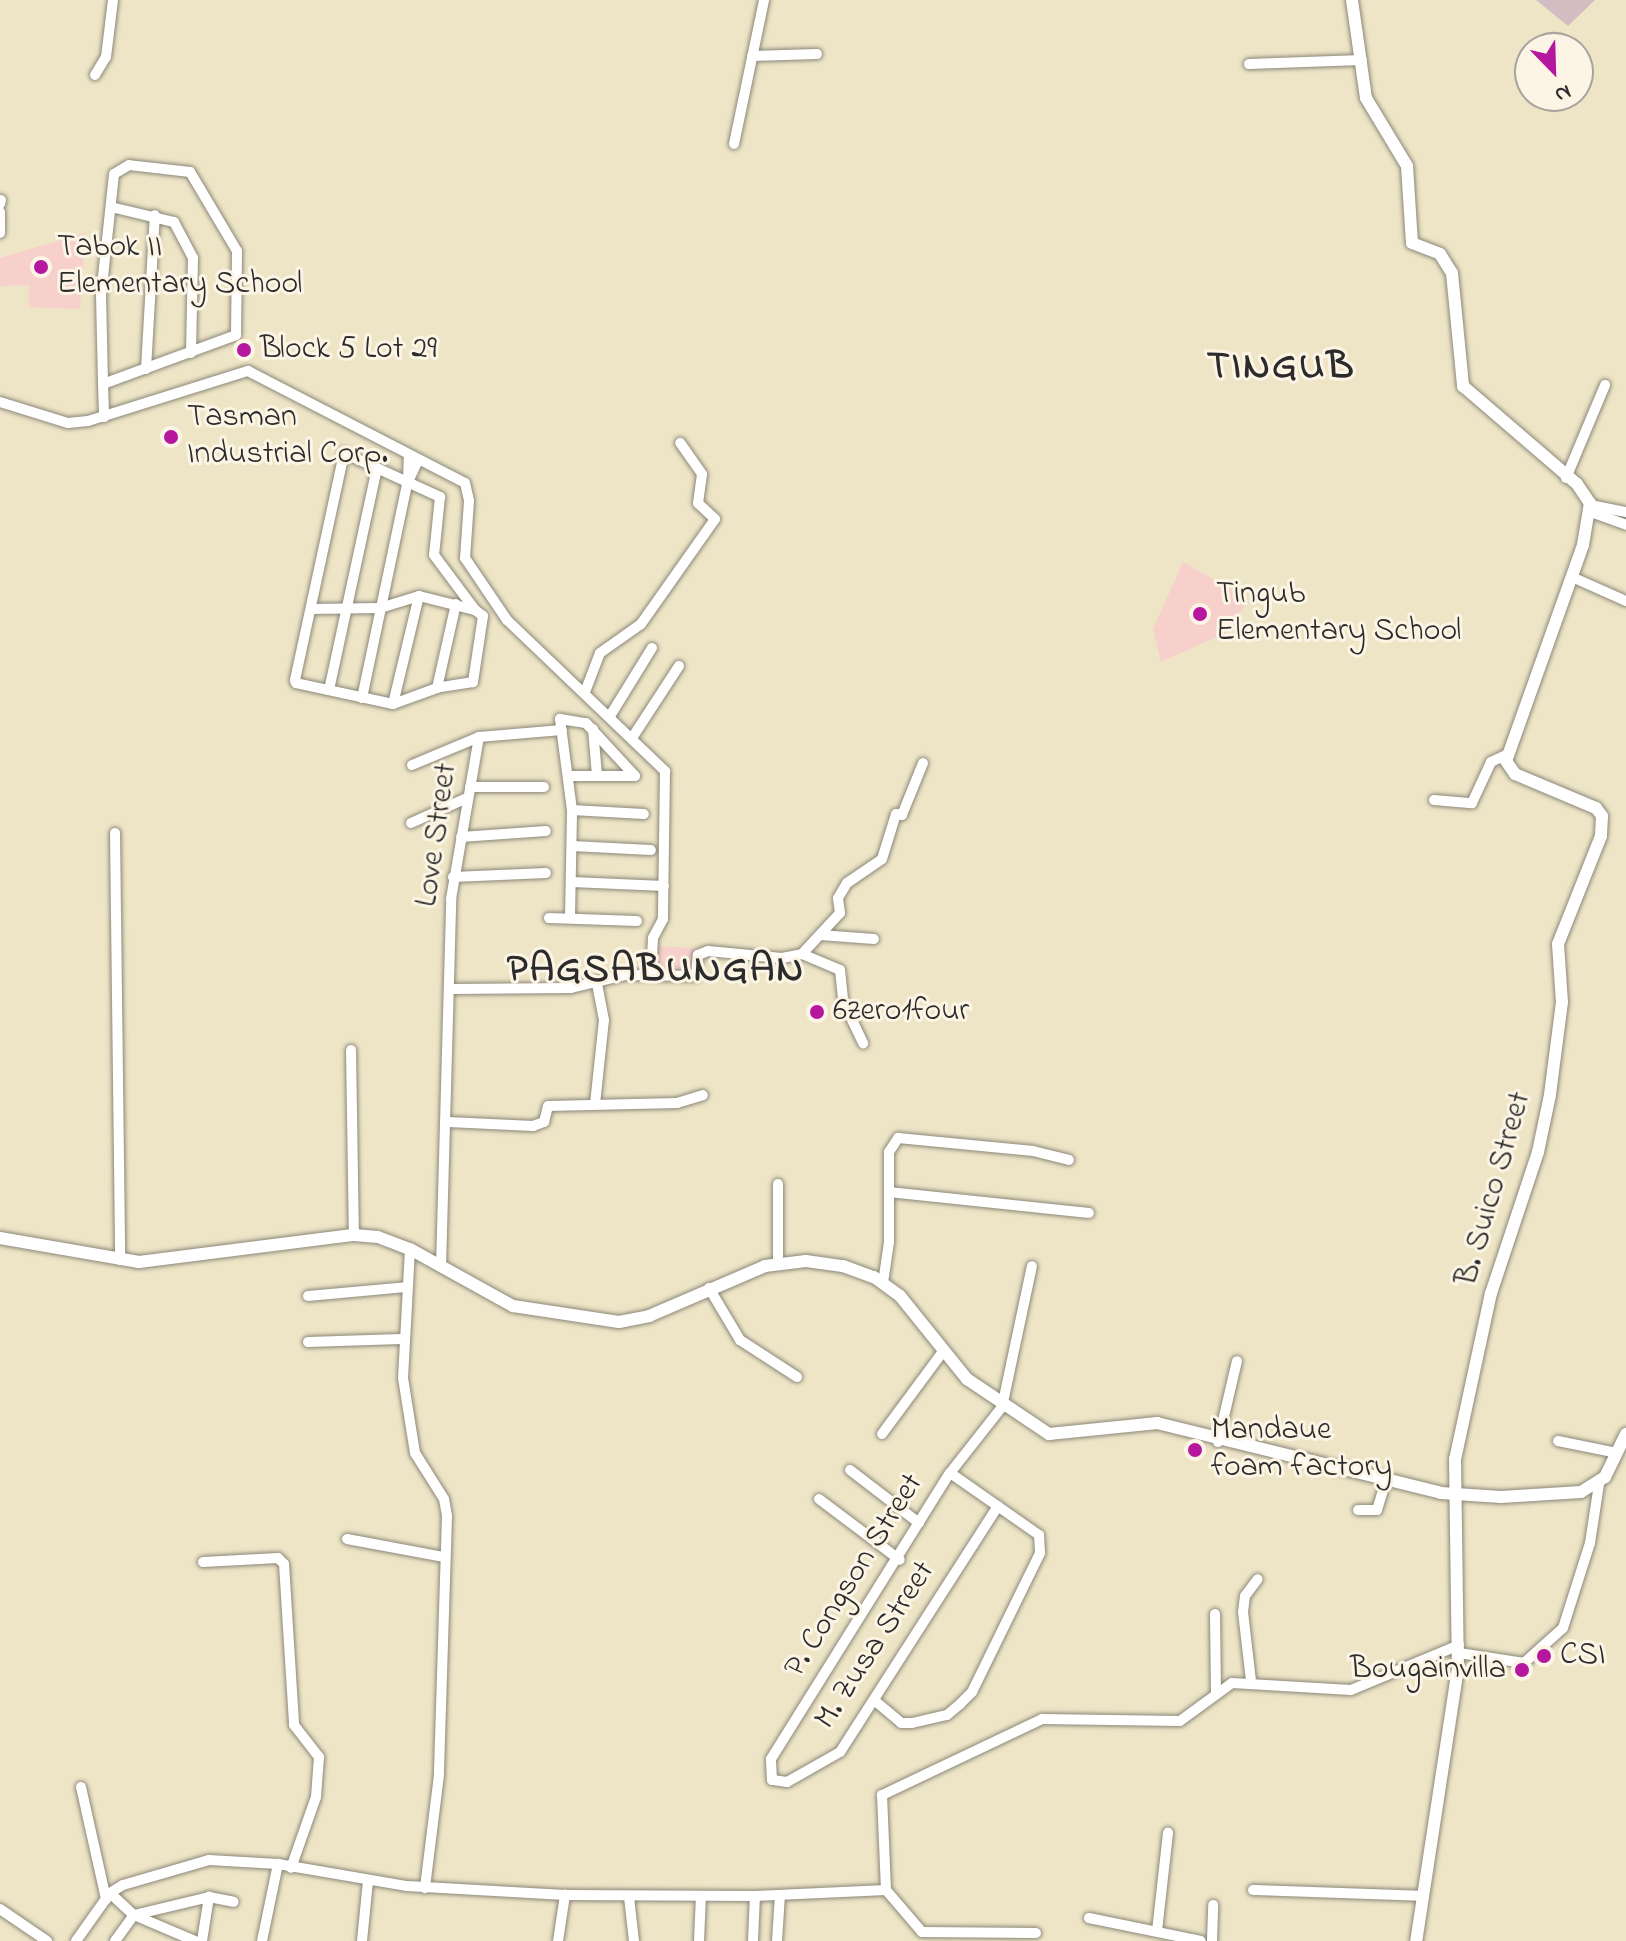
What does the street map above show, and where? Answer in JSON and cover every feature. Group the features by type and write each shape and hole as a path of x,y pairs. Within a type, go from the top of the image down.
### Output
{"street":[{"path":"95,75 106,57 113,0"},
{"path":"734,144 764,0"},
{"path":"1352,0 1366,98 1407,166 1412,243 1440,254 1452,273 1463,386 1566,478 1577,484 1590,508 1626,525"},
{"path":"752,56 817,54"},
{"path":"1249,64 1362,60"},
{"path":"103,384 236,335 237,251 194,175 129,165 116,169 101,295 103,384 104,417"},
{"path":"111,207 155,215 174,222 193,258 191,353"},
{"path":"0,212 0,233"},
{"path":"146,369 155,215"},
{"path":"0,402 68,423 104,417 248,371 465,483 465,558 507,620 665,771 664,886 651,975"},
{"path":"1566,478 1605,385"},
{"path":"585,692 600,653 641,624 715,519 698,503 702,474 680,443"},
{"path":"344,453 377,468 440,497 434,555 479,613 473,682 437,688 393,704 295,680 344,453"},
{"path":"362,698 413,458"},
{"path":"329,690 377,468"},
{"path":"1590,508 1626,512"},
{"path":"1434,800 1472,803 1491,762 1506,755 1531,703 1572,577 1590,508"},
{"path":"1572,577 1626,601"},
{"path":"311,609 380,608 419,596 479,613"},
{"path":"393,704 419,596"},
{"path":"437,688 456,604"},
{"path":"610,716 652,648"},
{"path":"632,738 679,666"},
{"path":"412,765 479,737 579,720 593,729 635,776 569,776"},
{"path":"561,724 572,810 570,917"},
{"path":"593,729 597,776"},
{"name":"Love Street","path":"441,1267 448,1122 453,877 479,737"},
{"name":"B. Suico Street","path":"1416,1941 1459,1649 1455,1459 1491,1293 1538,1152 1550,1095 1562,1002 1558,944 1601,836 1602,816 1596,808 1515,774 1506,755"},
{"path":"451,989 597,985 625,975 696,976 698,955 708,951 782,958 802,954 840,913 840,892 882,859 896,814 902,815 923,763"},
{"path":"411,823 469,792 544,787"},
{"path":"572,810 644,814"},
{"path":"461,837 546,831"},
{"path":"115,833 120,1260"},
{"path":"572,846 651,850"},
{"path":"453,877 546,873"},
{"path":"572,882 664,886"},
{"path":"549,918 637,921"},
{"path":"820,935 874,939"},
{"path":"802,954 840,971 843,1001 863,1043"},
{"path":"595,1104 604,1020 597,985"},
{"path":"351,1050 354,1235"},
{"path":"448,1122 533,1126 544,1122 547,1106 677,1103 703,1095"},
{"path":"883,1283 889,1152 898,1138 1033,1151 1069,1160"},
{"path":"778,1184 778,1262"},
{"path":"889,1192 1089,1213"},
{"path":"0,1238 120,1260 185,1258 354,1235 392,1240 513,1306 605,1321 649,1316 709,1288 778,1262 843,1266 883,1283 912,1307 942,1353 1002,1407 1060,1436 1147,1422 1218,1442 1455,1494 1567,1495 1599,1484"},
{"path":"410,1249 401,1339 415,1453 444,1499 439,1775 425,1888"},
{"path":"1002,1407 1032,1266"},
{"path":"308,1296 406,1287"},
{"path":"709,1288 740,1340 797,1377"},
{"path":"308,1342 401,1339"},
{"path":"882,1434 942,1353"},
{"path":"1218,1442 1237,1361"},
{"name":"P. Congson Street","path":"772,1780 771,1759 900,1560 950,1473 1002,1407"},
{"path":"1036,1933 941,1938 922,1932 886,1890 882,1795 1027,1723 1180,1721 1216,1692 1251,1681 1351,1690 1459,1649 1524,1663 1563,1628 1590,1543 1599,1484 1626,1434"},
{"path":"1558,1441 1617,1453"},
{"path":"850,1470 919,1523"},
{"path":"874,1700 901,1723 947,1715 972,1692 1040,1553 1039,1535 950,1473"},
{"path":"1358,1510 1377,1510 1386,1481"},
{"path":"819,1499 900,1560"},
{"name":"M. Zusa Street","path":"772,1780 787,1782 840,1752 998,1506"},
{"path":"347,1539 444,1557"},
{"path":"203,1562 278,1558 284,1564 294,1725 319,1757 316,1797 291,1868"},
{"path":"1251,1681 1243,1612 1245,1596 1258,1579"},
{"path":"1215,1614 1216,1692"},
{"path":"81,1787 108,1896 134,1915 195,1941"},
{"path":"1157,1931 1168,1833"},
{"path":"76,1941 108,1896 209,1860 278,1864 425,1888 565,1895 755,1896 886,1890"},
{"path":"262,1941 278,1864"},
{"path":"362,1941 368,1881"},
{"path":"1253,1890 1422,1896"},
{"path":"558,1941 565,1895"},
{"path":"777,1941 780,1895"},
{"path":"699,1941 701,1896"},
{"path":"753,1941 755,1896"},
{"path":"202,1941 209,1897"},
{"path":"115,1941 134,1915 209,1897 234,1902"},
{"path":"629,1897 634,1941"},
{"path":"1212,1941 1213,1905"},
{"path":"0,1909 47,1941"},
{"path":"1089,1918 1201,1941"}],"shaded area":[{"path":"1536,0 1595,0 1568,26"},
{"name":"Tabok II Elementary School","path":"85,233 80,309 29,307 29,285 0,286 0,258"},
{"name":"Tingub Elementary School","path":"1183,562 1248,599 1230,631 1161,662 1153,629"},
{"path":"654,946 694,948 692,971 654,968"}],"place":[{"name":"Tabok II Elementary School","path":"41,267"},
{"name":"Block 5 Lot 29","path":"244,350"},
{"name":"Tasman Industrial Corp.","path":"171,437"},
{"name":"Tingub Elementary School","path":"1200,614"},
{"name":"6zero1four","path":"817,1012"},
{"name":"Mandaue foam factory","path":"1195,1450"},
{"name":"CSI","path":"1544,1656"},
{"name":"Bougainvilla","path":"1522,1670"}],"district":[{"name":"TINGUB","path":"1281,368"},
{"name":"PAGSABUNGAN","path":"656,971"}]}
